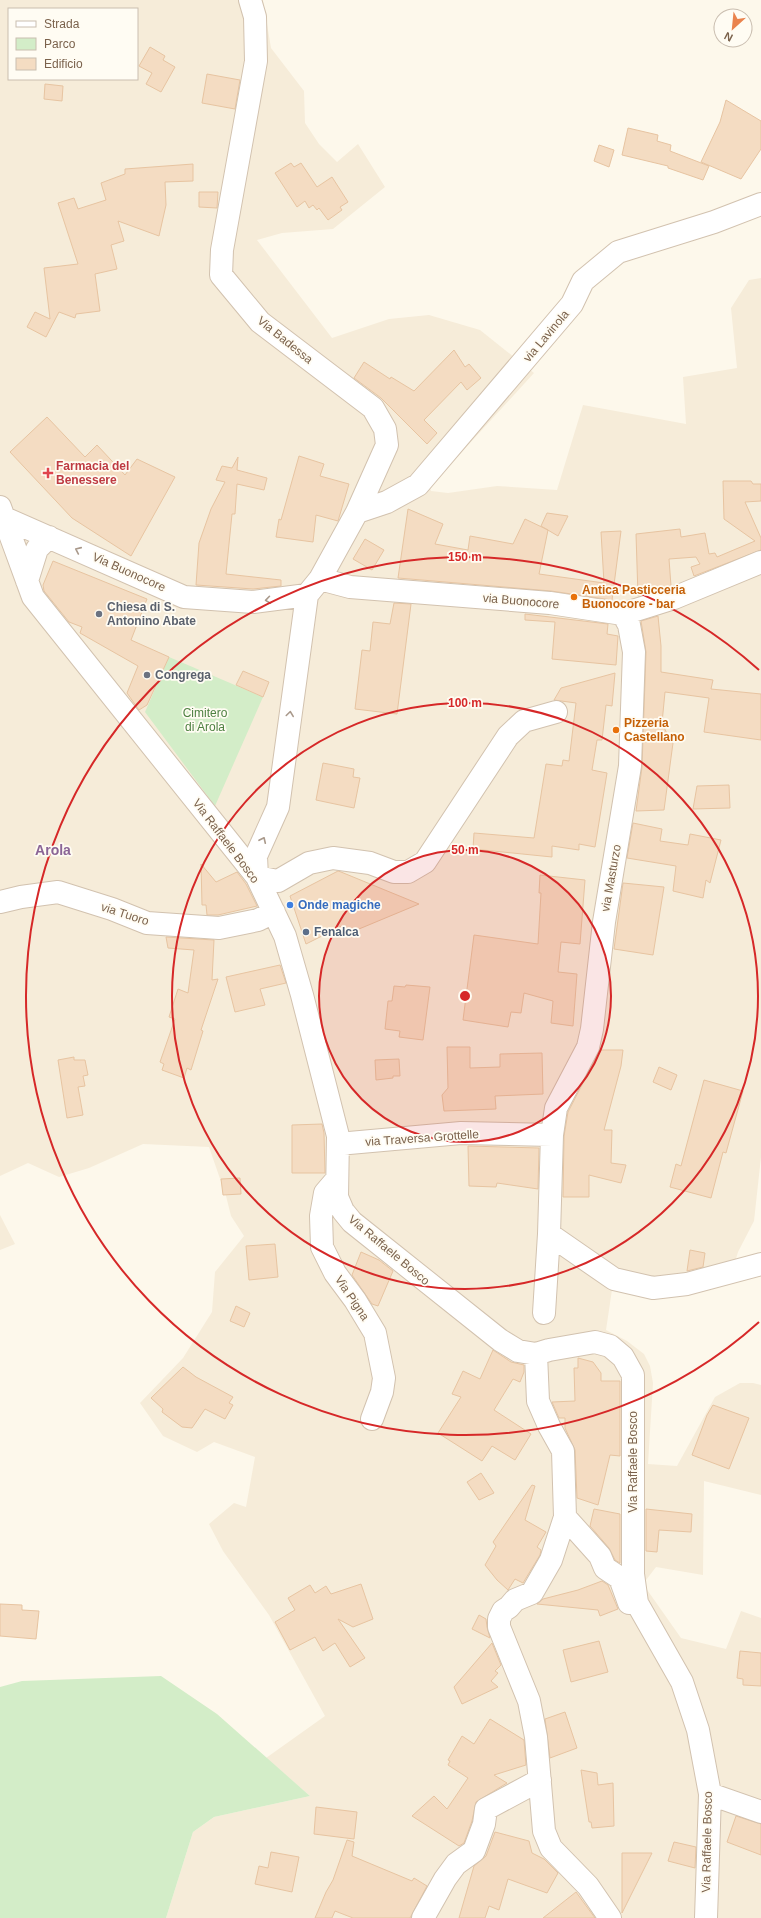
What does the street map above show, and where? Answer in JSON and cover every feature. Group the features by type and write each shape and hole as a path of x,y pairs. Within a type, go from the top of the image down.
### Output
{"street":[{"name":"Via Badessa","path":"250,0 255,17 256,61 222,250 221,275 260,322 372,408 386,429 387,445 357,512 313,587"},
{"name":"via Lavinola","path":"357,512 387,502 418,485 572,304 583,281 618,252 714,222 761,204"},
{"name":"Via Buonocore","path":"1,513 49,537 184,596 253,602 313,587"},
{"name":"Via Raffaele Bosco","path":"1,513 33,597 257,877 285,936 302,995 338,1136 337,1197 343,1211 352,1222 500,1340 518,1351 536,1354 549,1350 595,1342 610,1346 623,1357 633,1375 633,1574 637,1603 682,1682 698,1730 710,1794 706,1918"},
{"path":"27,581 37,549 49,537"},
{"name":"via Buonocore","path":"313,587 350,587 550,603 623,614 674,598 761,562"},
{"path":"313,587 278,807 256,856 257,877 278,881 309,863 333,858 370,863 394,872 408,872 425,862 508,736 524,721 556,712"},
{"name":"via Masturzo","path":"552,1136 556,1108 588,1047 592,1029 604,922 630,766 634,652 629,625 623,614"},
{"name":"via Tuoro","path":"0,902 21,897 58,892 112,909 147,923 219,928 258,920 274,912"},
{"name":"via Traversa Grottelle","path":"338,1144 461,1133 552,1136"},
{"path":"544,1313 549,1234 552,1136"},
{"name":"Via Pigna","path":"337,1179 325,1193 321,1216 322,1246 335,1273 355,1300 375,1333 384,1378 382,1392 372,1419"},
{"path":"549,1234 614,1279 653,1288 688,1284 761,1264"},
{"path":"536,1354 538,1401 549,1426 563,1451 565,1517 551,1560 532,1594 515,1600 503,1611 499,1619 499,1627 512,1663 529,1701 536,1737 544,1831 551,1848 588,1886 610,1918"},
{"path":"565,1517 600,1556 605,1568 610,1573 620,1578 632,1611 658,1655 682,1682"},
{"path":"423,1918 445,1879 456,1864 474,1851 484,1824 486,1810 540,1780"},
{"path":"710,1794 761,1812"}],"shaded area":[{"path":"0,0 263,0 271,48 304,91 305,123 319,144 337,162 358,144 385,187 333,229 282,233 257,240 332,338 389,319 429,315 480,330 534,373 459,455 427,480 431,491 448,493 497,486 557,490 583,405 686,424 683,377 737,368 731,308 749,280 761,278 761,1157 754,1221 738,1252 728,1285 670,1294 613,1283 606,1330 627,1341 644,1354 650,1366 653,1383 648,1464 677,1466 715,1397 740,1383 753,1383 761,1385 761,1495 704,1481 703,1575 656,1567 643,1584 681,1638 726,1649 741,1611 761,1618 761,1918 166,1918 193,1832 214,1817 310,1796 266,1758 325,1716 269,1615 223,1551 209,1524 234,1503 246,1507 255,1457 214,1442 197,1452 163,1436 140,1403 183,1358 212,1312 215,1272 244,1236 231,1216 226,1196 209,1147 143,1144 89,1168 59,1177 28,1163 0,1176"},
{"path":"0,1215 15,1244 0,1250"}],"green space":[{"name":"Cimitero di Arola","path":"169,657 263,697 215,806 145,712"},
{"path":"161,1676 217,1714 310,1796 214,1817 193,1832 166,1918 0,1918 0,1687 22,1681"}],"building":[{"path":"150,47 165,56 163,60 175,67 161,92 146,84 152,73 139,66"},
{"path":"207,74 240,80 235,109 202,103"},
{"path":"45,84 63,86 62,101 44,99"},
{"path":"726,100 761,121 761,149 741,179 701,162 720,122"},
{"path":"628,128 658,135 657,141 671,145 670,151 709,166 703,180 668,168 668,166 622,155"},
{"path":"599,145 614,150 609,167 594,161"},
{"path":"291,163 294,167 301,163 317,187 332,177 348,202 340,207 342,210 328,220 319,208 317,210 313,205 309,208 305,201 297,207 275,173"},
{"path":"193,164 193,181 165,182 166,205 159,236 118,221 124,241 111,245 117,269 95,274 100,311 76,314 75,318 59,312 46,337 27,327 35,312 50,319 44,268 78,264 58,203 74,198 78,209 106,200 101,183 125,174 125,169"},
{"path":"199,192 218,192 217,208 199,207"},
{"path":"454,350 465,367 469,364 481,378 467,390 461,382 424,420 437,433 427,444 381,398 354,378 364,362 390,379 391,377 414,391"},
{"path":"47,417 85,457 97,445 125,475 137,459 175,477 131,556 72,518 10,452"},
{"path":"299,456 324,464 320,476 349,484 338,521 316,515 313,542 276,537 279,519 281,520"},
{"path":"238,457 237,470 267,478 264,490 237,484 235,514 232,514 226,574 281,580 281,586 253,589 196,585 199,543 211,509 225,482 216,480 222,466 232,468"},
{"path":"723,481 751,481 753,484 761,484 761,501 745,502 761,538 761,550 694,576 691,567 700,564 696,557 669,559 671,586 638,596 636,534 680,529 681,537 705,533 709,554 715,553 717,557 755,541 724,519"},
{"path":"408,509 443,524 435,544 468,550 470,536 513,544 525,519 548,530 539,574 604,583 601,532 621,531 612,600 551,591 398,578"},
{"path":"547,513 568,516 558,536 541,526"},
{"path":"365,539 384,550 372,570 353,559"},
{"name":"Chiesa di S. Antonino Abate","path":"53,561 147,599 131,640 169,657 147,705 139,710 127,693 138,666 80,633 82,627 69,622 44,591 43,585"},
{"path":"394,603 411,604 397,714 355,709 362,650 370,651 373,622 390,624"},
{"path":"525,614 608,624 607,634 618,636 616,665 552,659 555,622 525,620"},
{"path":"658,616 661,646 661,672 713,680 711,689 761,694 761,740 704,732 709,698 665,692 662,723 673,743 664,810 636,811 642,767 646,652 641,621"},
{"path":"243,671 269,682 263,697 236,685"},
{"path":"615,673 612,706 606,705 602,740 597,740 592,770 607,773 595,847 579,844 579,850 552,846 552,857 473,849 474,833 534,838 546,764 562,766 563,760 569,761 576,703 554,700 561,688"},
{"path":"323,763 354,769 353,777 360,778 354,808 316,800"},
{"path":"729,785 730,808 693,809 697,786"},
{"path":"633,823 662,829 660,841 688,845 690,834 721,840 710,883 706,880 703,898 673,891 676,866 627,858"},
{"path":"201,864 216,882 237,872 246,884 257,906 218,915 207,915 206,905 202,905"},
{"path":"338,871 419,904 347,934 342,926 306,944 290,896"},
{"path":"540,875 585,880 580,944 561,942 558,972 577,974 573,1026 551,1023 553,1001 524,993 521,1013 511,1012 508,1027 463,1020 474,935 538,944 541,893 539,893"},
{"path":"623,883 664,887 653,955 614,949"},
{"path":"166,937 214,940 212,980 218,979 201,1030 203,1031 191,1070 187,1068 184,1078 162,1070 164,1064 160,1062 175,1019 169,1017 178,989 188,993 194,950 168,948"},
{"path":"280,965 286,983 260,989 265,1005 235,1012 226,977"},
{"path":"406,985 430,987 423,1040 399,1037 400,1031 385,1029 388,1001 392,1001 394,986 405,987"},
{"path":"447,1047 470,1047 470,1068 500,1067 500,1054 542,1053 543,1094 495,1096 496,1109 444,1111 442,1095 448,1088"},
{"path":"600,1050 623,1050 621,1066 604,1130 612,1130 611,1163 626,1165 621,1183 589,1175 589,1197 563,1197 564,1136 568,1112"},
{"path":"74,1057 74,1060 85,1060 88,1075 83,1076 85,1086 78,1087 83,1115 67,1118 58,1060"},
{"path":"399,1059 400,1076 376,1080 375,1060"},
{"path":"659,1067 677,1075 671,1090 653,1082"},
{"path":"704,1080 743,1091 726,1153 723,1152 711,1198 670,1187 676,1164 681,1166"},
{"path":"322,1124 324,1133 325,1173 292,1173 292,1125"},
{"path":"468,1146 539,1148 538,1189 497,1183 496,1187 469,1186"},
{"path":"240,1178 241,1194 223,1195 221,1179"},
{"path":"275,1244 278,1277 249,1280 246,1246"},
{"path":"690,1250 705,1253 703,1267 687,1271"},
{"path":"361,1252 379,1260 393,1271 378,1306 372,1304 352,1275"},
{"path":"236,1306 250,1313 244,1327 230,1321"},
{"path":"493,1350 511,1362 524,1365 524,1372 520,1382 513,1379 494,1410 531,1434 515,1460 492,1446 482,1461 438,1433 461,1397 452,1394 463,1371 480,1379"},
{"path":"578,1358 593,1362 601,1373 601,1381 620,1381 620,1456 610,1455 598,1505 577,1498 575,1450 565,1428 565,1418 559,1418 552,1402 575,1401 574,1368 578,1368"},
{"path":"183,1367 196,1377 233,1397 229,1403 233,1405 225,1419 205,1409 192,1428 182,1427 162,1412 163,1409 151,1398"},
{"path":"713,1405 749,1418 729,1469 692,1455 707,1415"},
{"path":"481,1473 494,1493 479,1500 467,1482"},
{"path":"532,1485 535,1486 525,1520 546,1532 537,1547 541,1550 540,1555 523,1583 515,1579 508,1590 497,1580 485,1565 496,1546 493,1542"},
{"path":"594,1509 620,1514 620,1563 615,1560 609,1548 590,1526"},
{"path":"646,1509 692,1514 691,1532 659,1530 657,1552 646,1551"},
{"path":"602,1581 608,1585 618,1609 600,1616 598,1610 537,1604 543,1599 578,1590"},
{"path":"361,1584 373,1619 353,1627 338,1619 365,1658 350,1667 335,1643 323,1651 315,1637 290,1650 275,1622 295,1610 288,1598 310,1585 315,1593 326,1586 331,1594"},
{"path":"0,1604 22,1605 22,1610 39,1611 36,1639 0,1636"},
{"path":"479,1615 486,1619 490,1638 472,1629"},
{"path":"599,1641 608,1672 571,1682 563,1650"},
{"path":"492,1643 501,1665 495,1671 498,1673 491,1681 498,1687 462,1704 454,1687"},
{"path":"740,1651 761,1653 761,1686 743,1685 743,1679 737,1678"},
{"path":"565,1712 577,1748 550,1758 545,1719"},
{"path":"490,1719 524,1740 526,1765 494,1775 507,1783 476,1802 472,1821 464,1843 459,1846 412,1816 434,1796 447,1809 468,1778 448,1765 450,1761 448,1760 462,1736 474,1744"},
{"path":"581,1770 597,1773 598,1785 613,1783 614,1826 592,1828 591,1822 589,1822"},
{"path":"316,1807 357,1812 354,1839 314,1834"},
{"path":"736,1816 761,1824 761,1855 727,1842"},
{"path":"495,1832 529,1841 532,1853 544,1859 558,1873 547,1893 508,1879 499,1910 489,1906 485,1918 459,1918 474,1866 486,1856"},
{"path":"347,1840 354,1842 352,1856 412,1881 414,1878 427,1886 410,1918 353,1918 335,1911 332,1918 315,1918 333,1880"},
{"path":"674,1842 696,1847 695,1868 668,1861"},
{"path":"271,1852 299,1857 292,1892 255,1884 259,1866 268,1868"},
{"path":"622,1853 652,1853 622,1913"},
{"path":"576,1892 595,1918 543,1918"}],"place":[{"name":"Farmacia del Benessere","path":"48,473"},
{"name":"Antica Pasticceria Buonocore - bar","path":"574,597"},
{"name":"Chiesa di S. Antonino Abate","path":"99,614"},
{"name":"Congrega","path":"147,675"},
{"name":"Pizzeria Castellano","path":"616,730"},
{"name":"Onde magiche","path":"290,905"},
{"name":"Fenalca","path":"306,932"}],"district":[{"name":"Arola","path":"53,850"}]}
